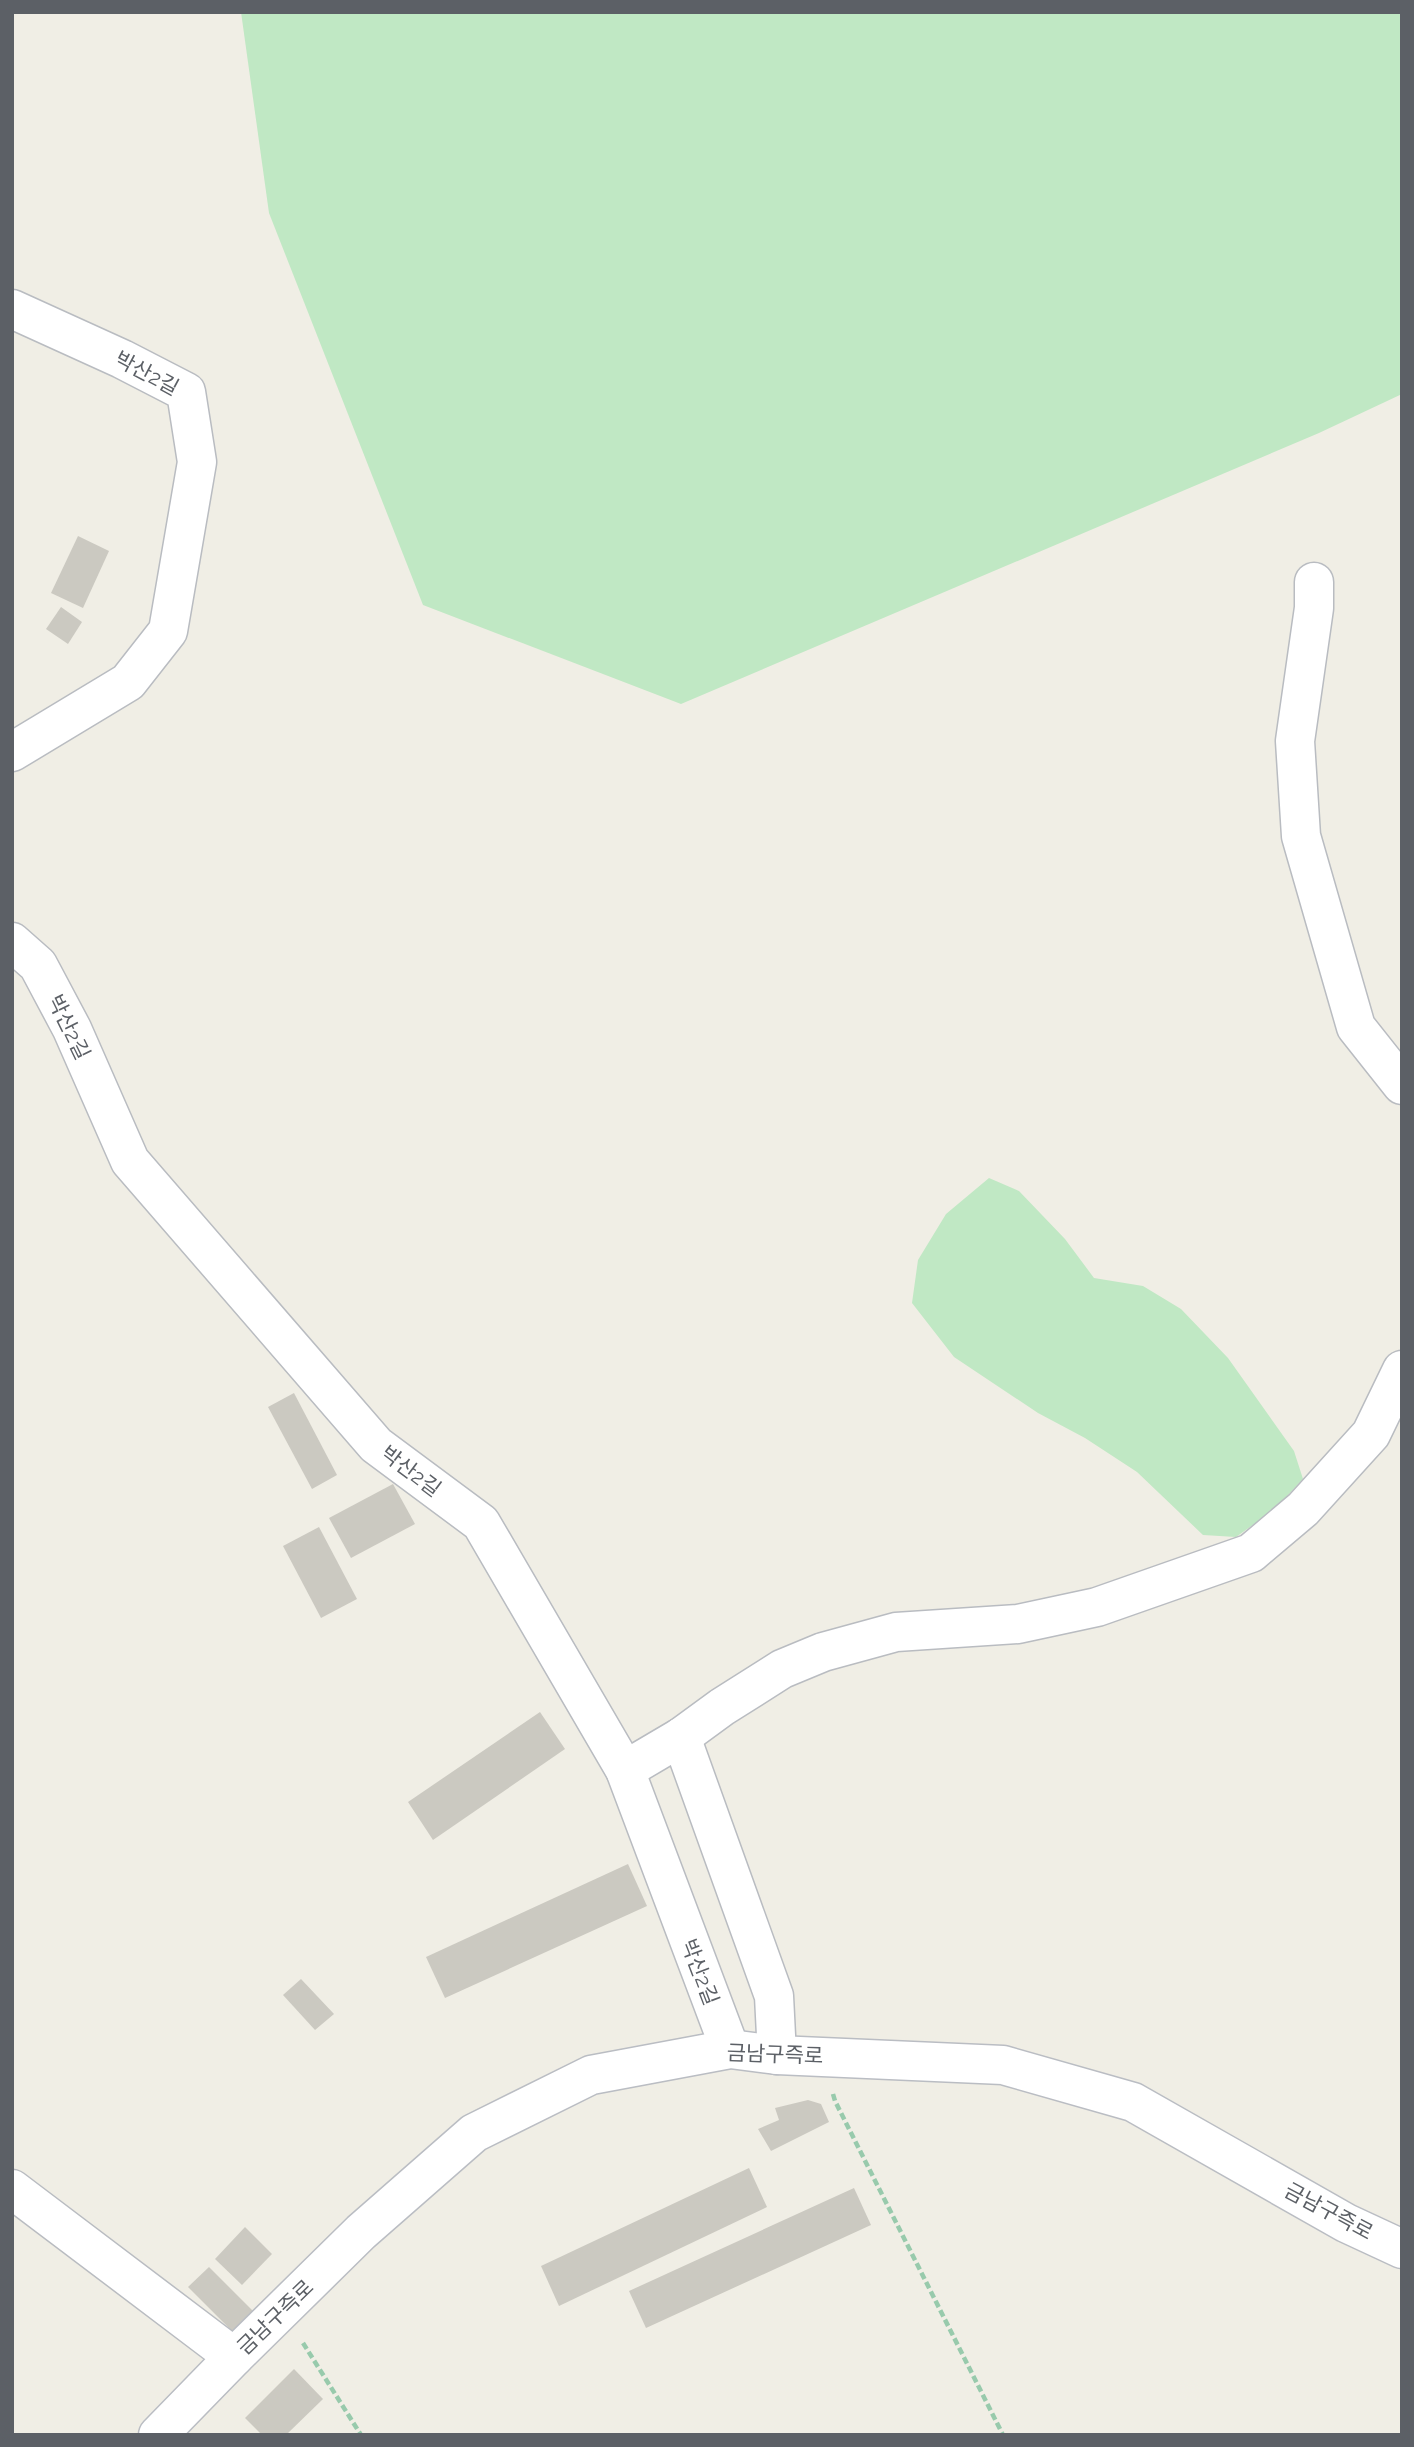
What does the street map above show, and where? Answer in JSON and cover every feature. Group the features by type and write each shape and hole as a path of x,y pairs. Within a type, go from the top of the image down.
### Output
{"street":[{"name":"박산2길","path":"12,309 122,359 186,392 197,462 168,631 128,682 12,752"},
{"path":"1314,582 1314,608 1295,741 1301,836 1356,1027 1402,1085"},
{"name":"박산2길","path":"12,942 38,964 72,1029 130,1161 376,1444 481,1523 625,1770 730,2049"},
{"path":"625,1770 681,1737 782,1669 823,1652 896,1632 1018,1624 1097,1607 1251,1553 1303,1509 1371,1434 1402,1370"},
{"path":"681,1737 774,1996 777,2055"},
{"name":"금남구즉로","path":"158,2435 361,2232 474,2133 591,2075 730,2049 777,2055 1003,2065 1133,2102 1346,2223 1402,2249"},
{"path":"12,2189 234,2357"}],"path":[{"path":"825,2056 835,2101 1003,2435"},
{"path":"282,2310 361,2435"}],"green space":[{"path":"241,12 1402,12 1402,394 1319,433 681,704 423,605 269,213"},
{"path":"989,1178 1019,1191 1065,1239 1094,1278 1143,1286 1181,1309 1228,1358 1294,1451 1303,1479 1275,1509 1236,1537 1203,1535 1137,1472 1085,1438 1038,1413 954,1357 912,1303 918,1260 946,1214"}],"building":[{"path":"78,536 109,551 83,608 51,593"},
{"path":"61,607 82,622 68,644 46,629"},
{"path":"294,1393 337,1475 312,1489 268,1407"},
{"path":"393,1484 415,1524 351,1558 329,1518"},
{"path":"319,1527 357,1599 321,1618 283,1546"},
{"path":"540,1712 565,1749 433,1840 408,1802"},
{"path":"628,1864 647,1906 445,1998 426,1957"},
{"path":"301,1979 334,2014 315,2030 283,1995"},
{"path":"808,2100 821,2104 829,2122 771,2151 758,2129 779,2120 775,2108"},
{"path":"749,2168 767,2207 559,2306 541,2266"},
{"path":"854,2188 871,2225 646,2328 629,2291"},
{"path":"245,2227 272,2254 242,2285 215,2259"},
{"path":"209,2267 253,2311 232,2331 188,2287"},
{"path":"294,2369 323,2399 286,2435 262,2435 245,2418"}]}
